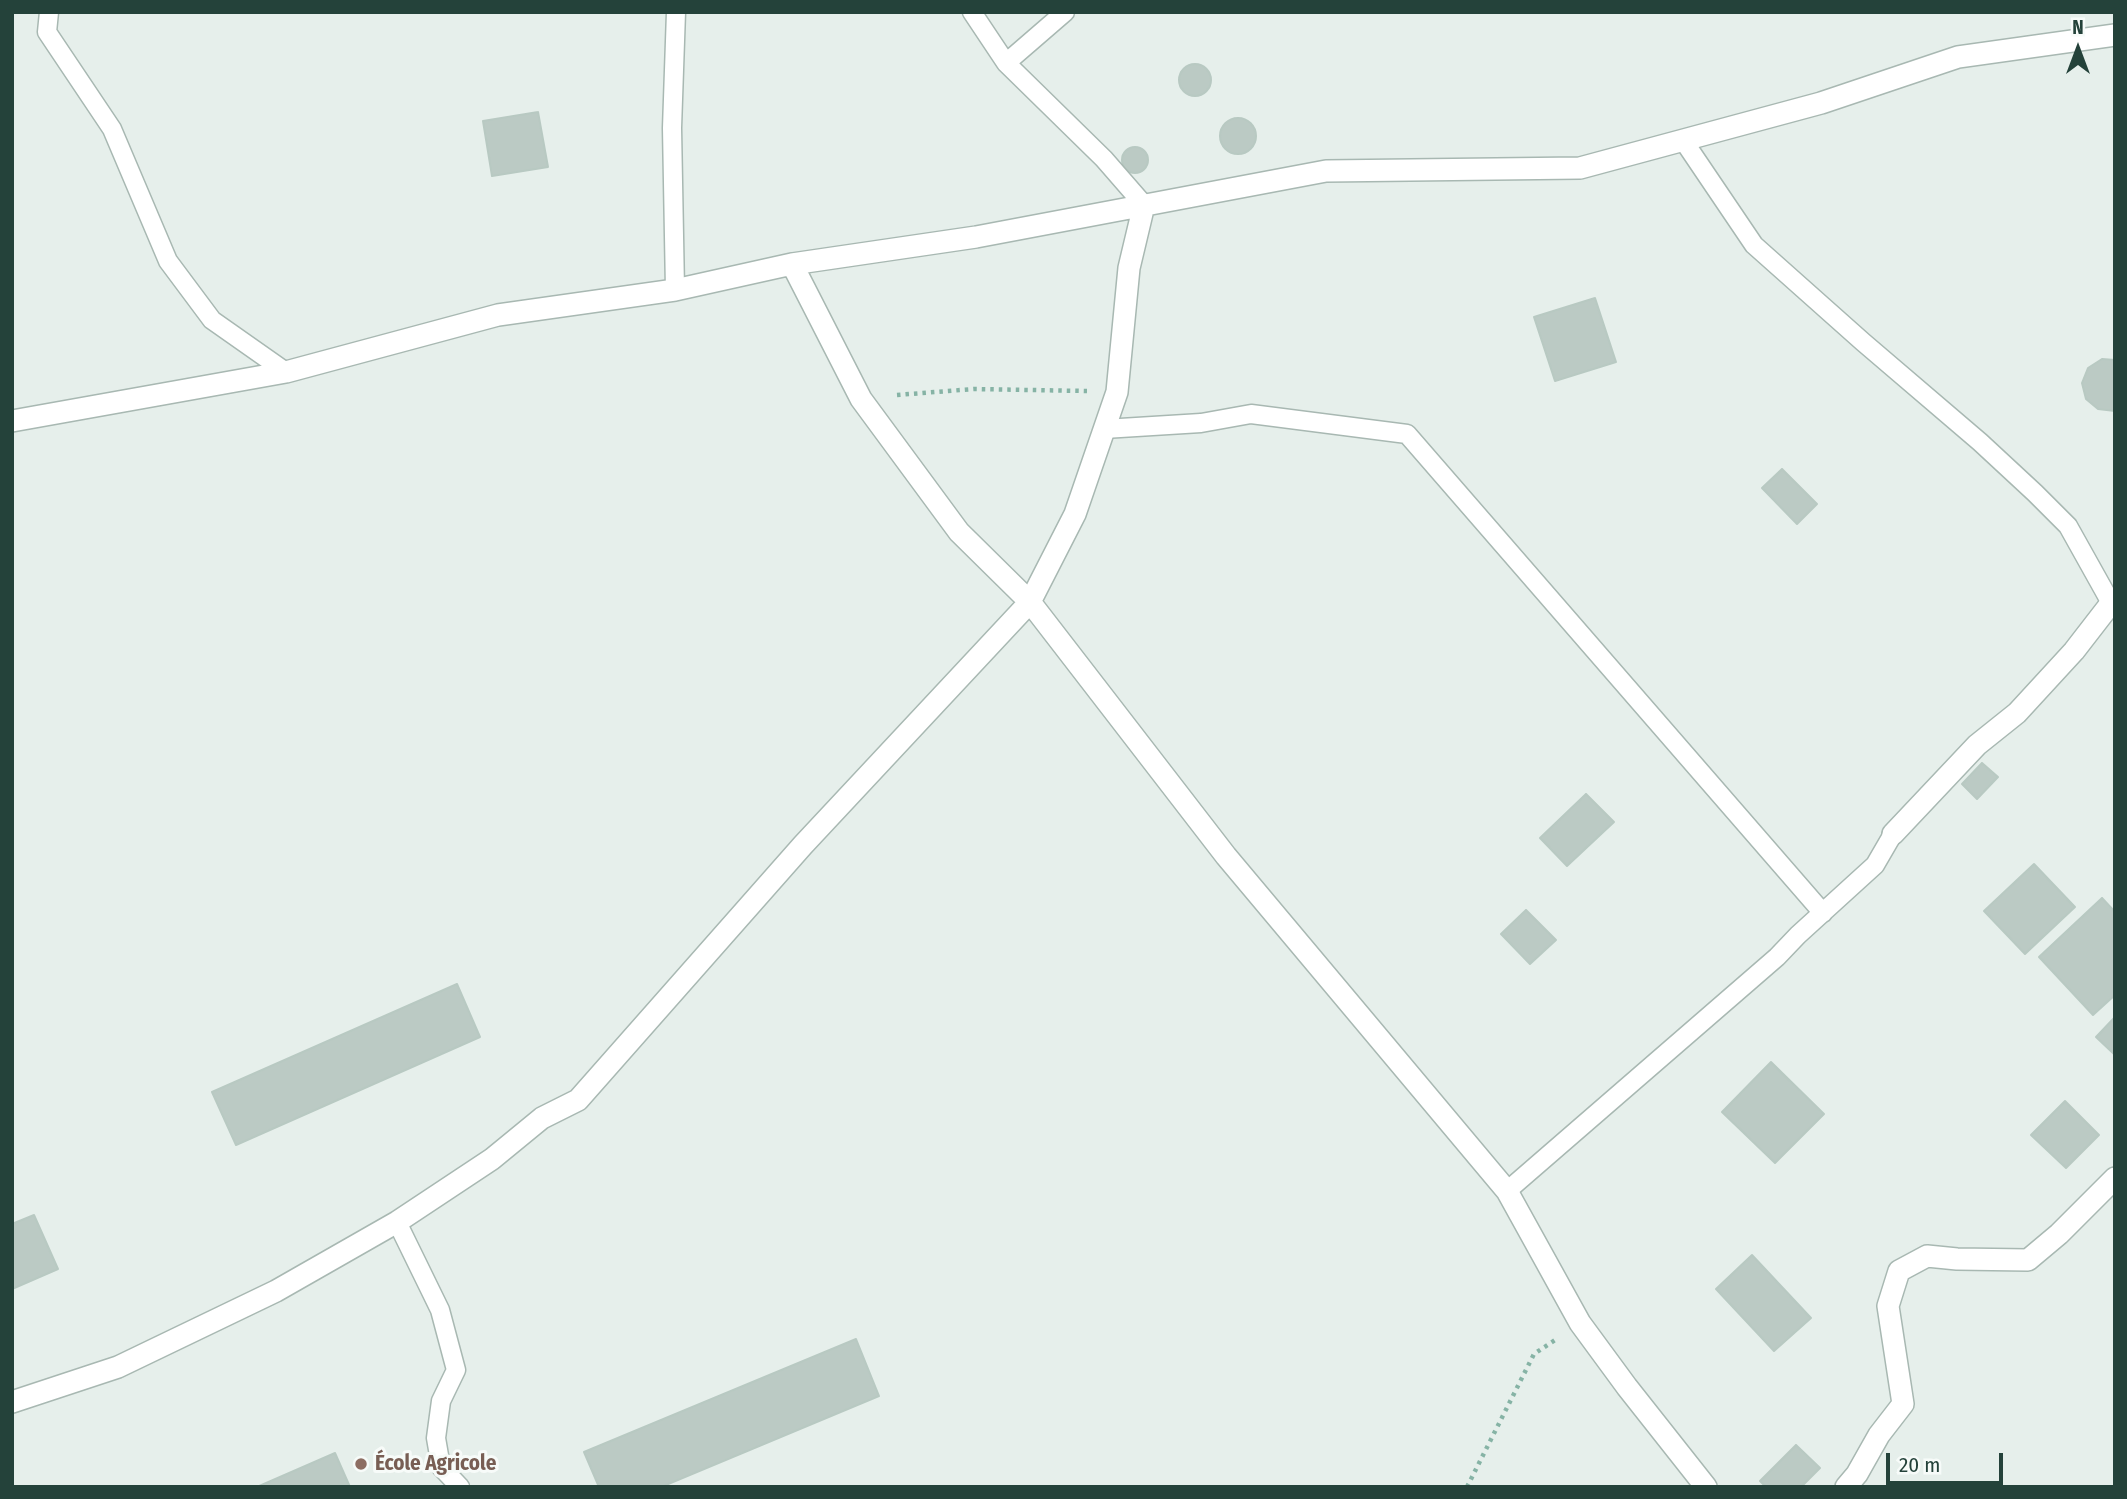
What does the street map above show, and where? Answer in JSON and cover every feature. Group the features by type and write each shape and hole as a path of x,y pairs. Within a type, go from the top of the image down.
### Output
{"street":[{"path":"12,421 286,372 498,315 675,290 792,264 976,237 1326,171 1580,168 1821,103 1958,57 2115,34"},
{"path":"12,1402 118,1367 276,1292 397,1223 492,1159 542,1118 578,1100 803,845 1030,602 1075,514 1117,392 1129,268 1144,205"},
{"path":"792,264 861,399 959,532 1030,602 1226,856 1507,1191 1580,1323 1706,1487"},
{"path":"1893,834 1977,745 2017,713 2074,652 2113,600"},
{"path":"1846,1487 1857,1474 1879,1435 1903,1404 1888,1306 1899,1271 1927,1256 2028,1260 2059,1234 2115,1178"}],"lane":[{"path":"49,12 47,32 112,129 168,261 212,320 286,372"},
{"path":"675,290 672,128 676,12"},
{"path":"972,12 1006,63 1104,159 1144,205"},
{"path":"1006,63 1065,12"},
{"path":"1683,140 1754,245 1980,442 2068,526 2113,600"},
{"path":"1104,429 1200,423 1251,414 1408,434 1823,913"},
{"path":"1507,1191 1766,967 1875,865 1893,834"},
{"path":"397,1223 440,1310 456,1370 440,1401 436,1438 440,1467 460,1487"}],"path":[{"path":"861,399 974,389 1117,392"},
{"path":"1467,1487 1534,1354 1580,1323"}],"building":[{"path":"1195,64 1207,68 1211,80 1207,92 1195,96 1183,92 1179,80 1183,68"},
{"path":"538,112 548,167 492,176 483,121"},
{"path":"1238,118 1250,124 1256,136 1250,148 1238,154 1226,148 1220,136 1226,124"},
{"path":"1135,147 1144,151 1148,160 1144,169 1135,173 1126,169 1122,160 1126,151"},
{"path":"1595,298 1616,362 1555,381 1534,317"},
{"path":"2102,359 2115,360 2115,411 2098,409 2086,399 2082,383 2088,368"},
{"path":"1782,469 1817,504 1797,524 1762,488"},
{"path":"1982,763 1998,777 1977,799 1962,784"},
{"path":"1586,794 1614,822 1567,866 1540,838"},
{"path":"2034,864 2075,907 2025,954 1984,911"},
{"path":"2102,898 2115,912 2115,995 2093,1015 2039,957"},
{"path":"1526,910 1556,940 1530,964 1501,934"},
{"path":"457,984 480,1037 236,1145 212,1092"},
{"path":"2115,1017 2115,1055 2096,1037"},
{"path":"1771,1062 1824,1114 1775,1163 1722,1112"},
{"path":"2065,1101 2099,1135 2066,1168 2031,1135"},
{"path":"34,1215 58,1269 12,1289 12,1224"},
{"path":"1752,1255 1811,1318 1774,1351 1716,1289"},
{"path":"856,1339 879,1396 661,1487 599,1487 584,1452"},
{"path":"1796,1445 1820,1468 1801,1487 1766,1487 1760,1481"},
{"path":"335,1453 350,1487 257,1487"}],"place":[{"name":"École Agricole","path":"361,1464"}]}
